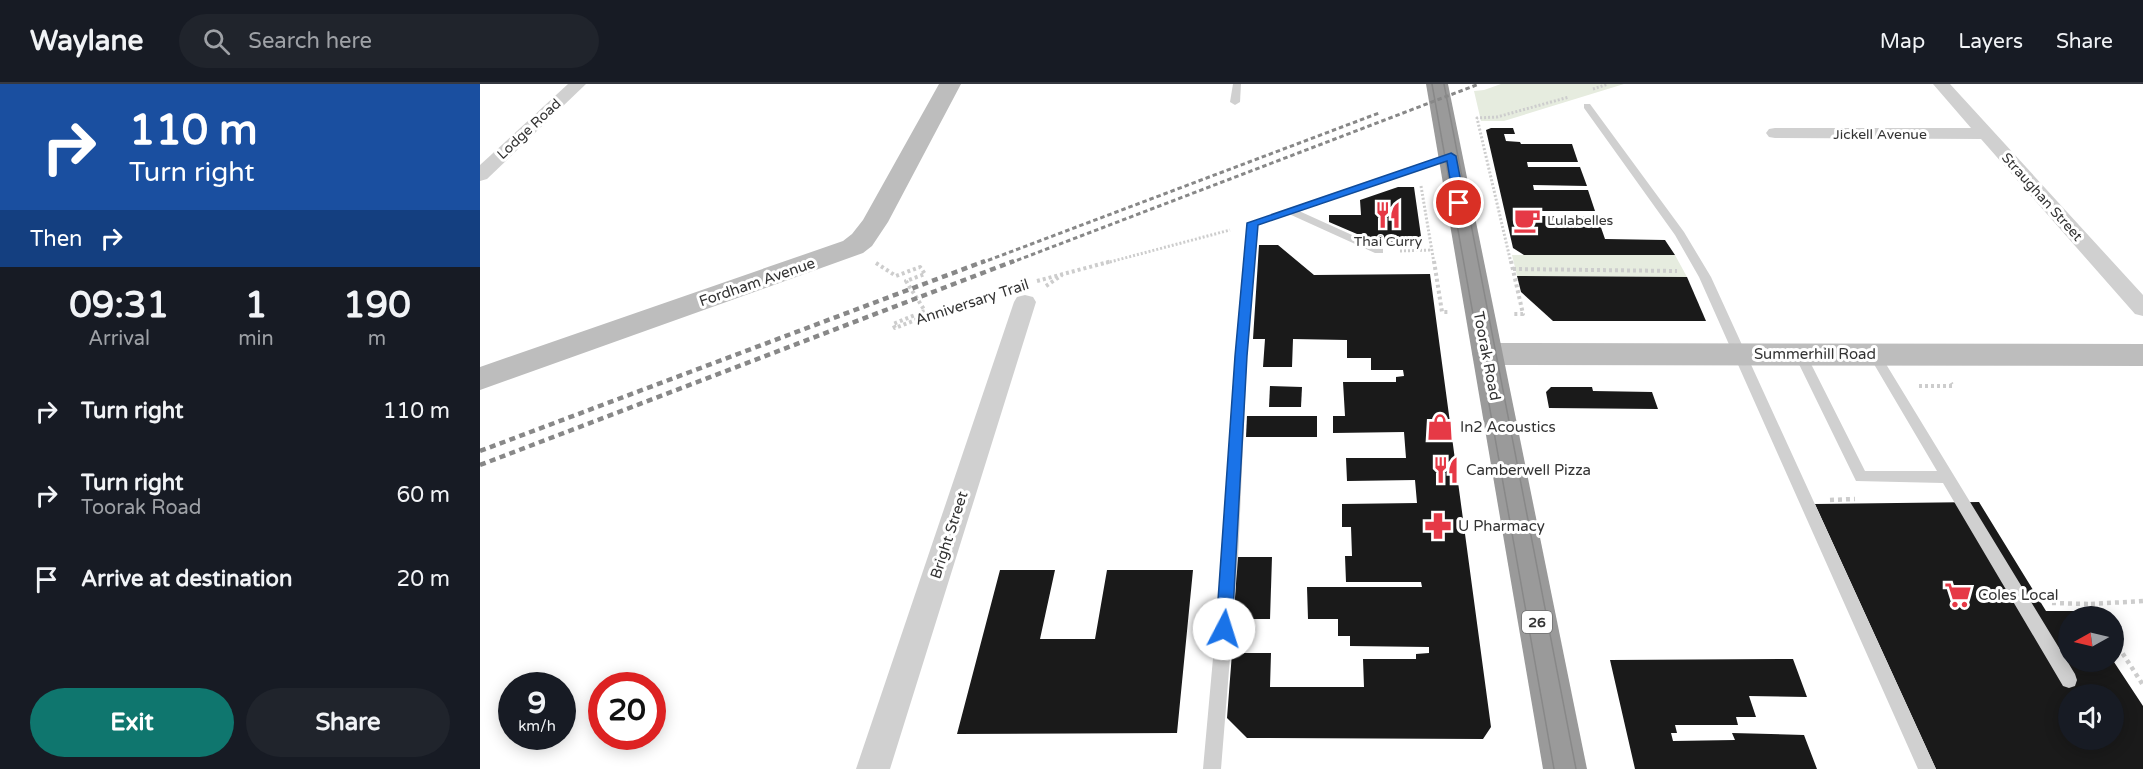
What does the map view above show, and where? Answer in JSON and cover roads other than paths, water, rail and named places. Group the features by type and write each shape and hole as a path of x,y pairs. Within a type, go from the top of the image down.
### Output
{"highway":[{"name":"Toorak Road","path":"1437,84 1565,769"}],"street":[{"name":"Lodge Road","path":"480,175 578,84"},
{"name":"Fordham Avenue","path":"480,379 853,247 862,240 875,222 950,84"},
{"name":"Straughan Street","path":"1941,84 2143,309"},
{"name":"Jickell Avenue","path":"1775,133 1985,134"},
{"name":"Bright Street","path":"873,769 1019,292"},
{"name":"Summerhill Road","path":"1487,354 2143,355"}],"lane":[{"path":"1235,102 1237,84"},
{"path":"1587,106 1680,234 1701,271 1906,712 1927,769"},
{"path":"1212,769 1230,559 1241,356 1253,223 1451,156"},
{"path":"1290,211 1378,251"},
{"path":"1800,354 1861,477 1946,477"},
{"path":"1874,354 2069,680"}],"tram line":[{"path":"1432,84 1554,769"},
{"path":"1444,84 1576,769"}],"railway":[{"path":"1010,263 1479,84"},
{"path":"981,263 1379,113"},
{"path":"480,451 985,261"},
{"path":"480,465 1014,261"}],"place":[{"name":"Thai Curry","path":"1388,215"},
{"name":"Lulabelles","path":"1527,220"},
{"name":"In2 Acoustics","path":"1440,427"},
{"name":"Camberwell Pizza","path":"1446,470"},
{"name":"U Pharmacy","path":"1438,526"},
{"name":"Coles Local","path":"1958,595"}]}
